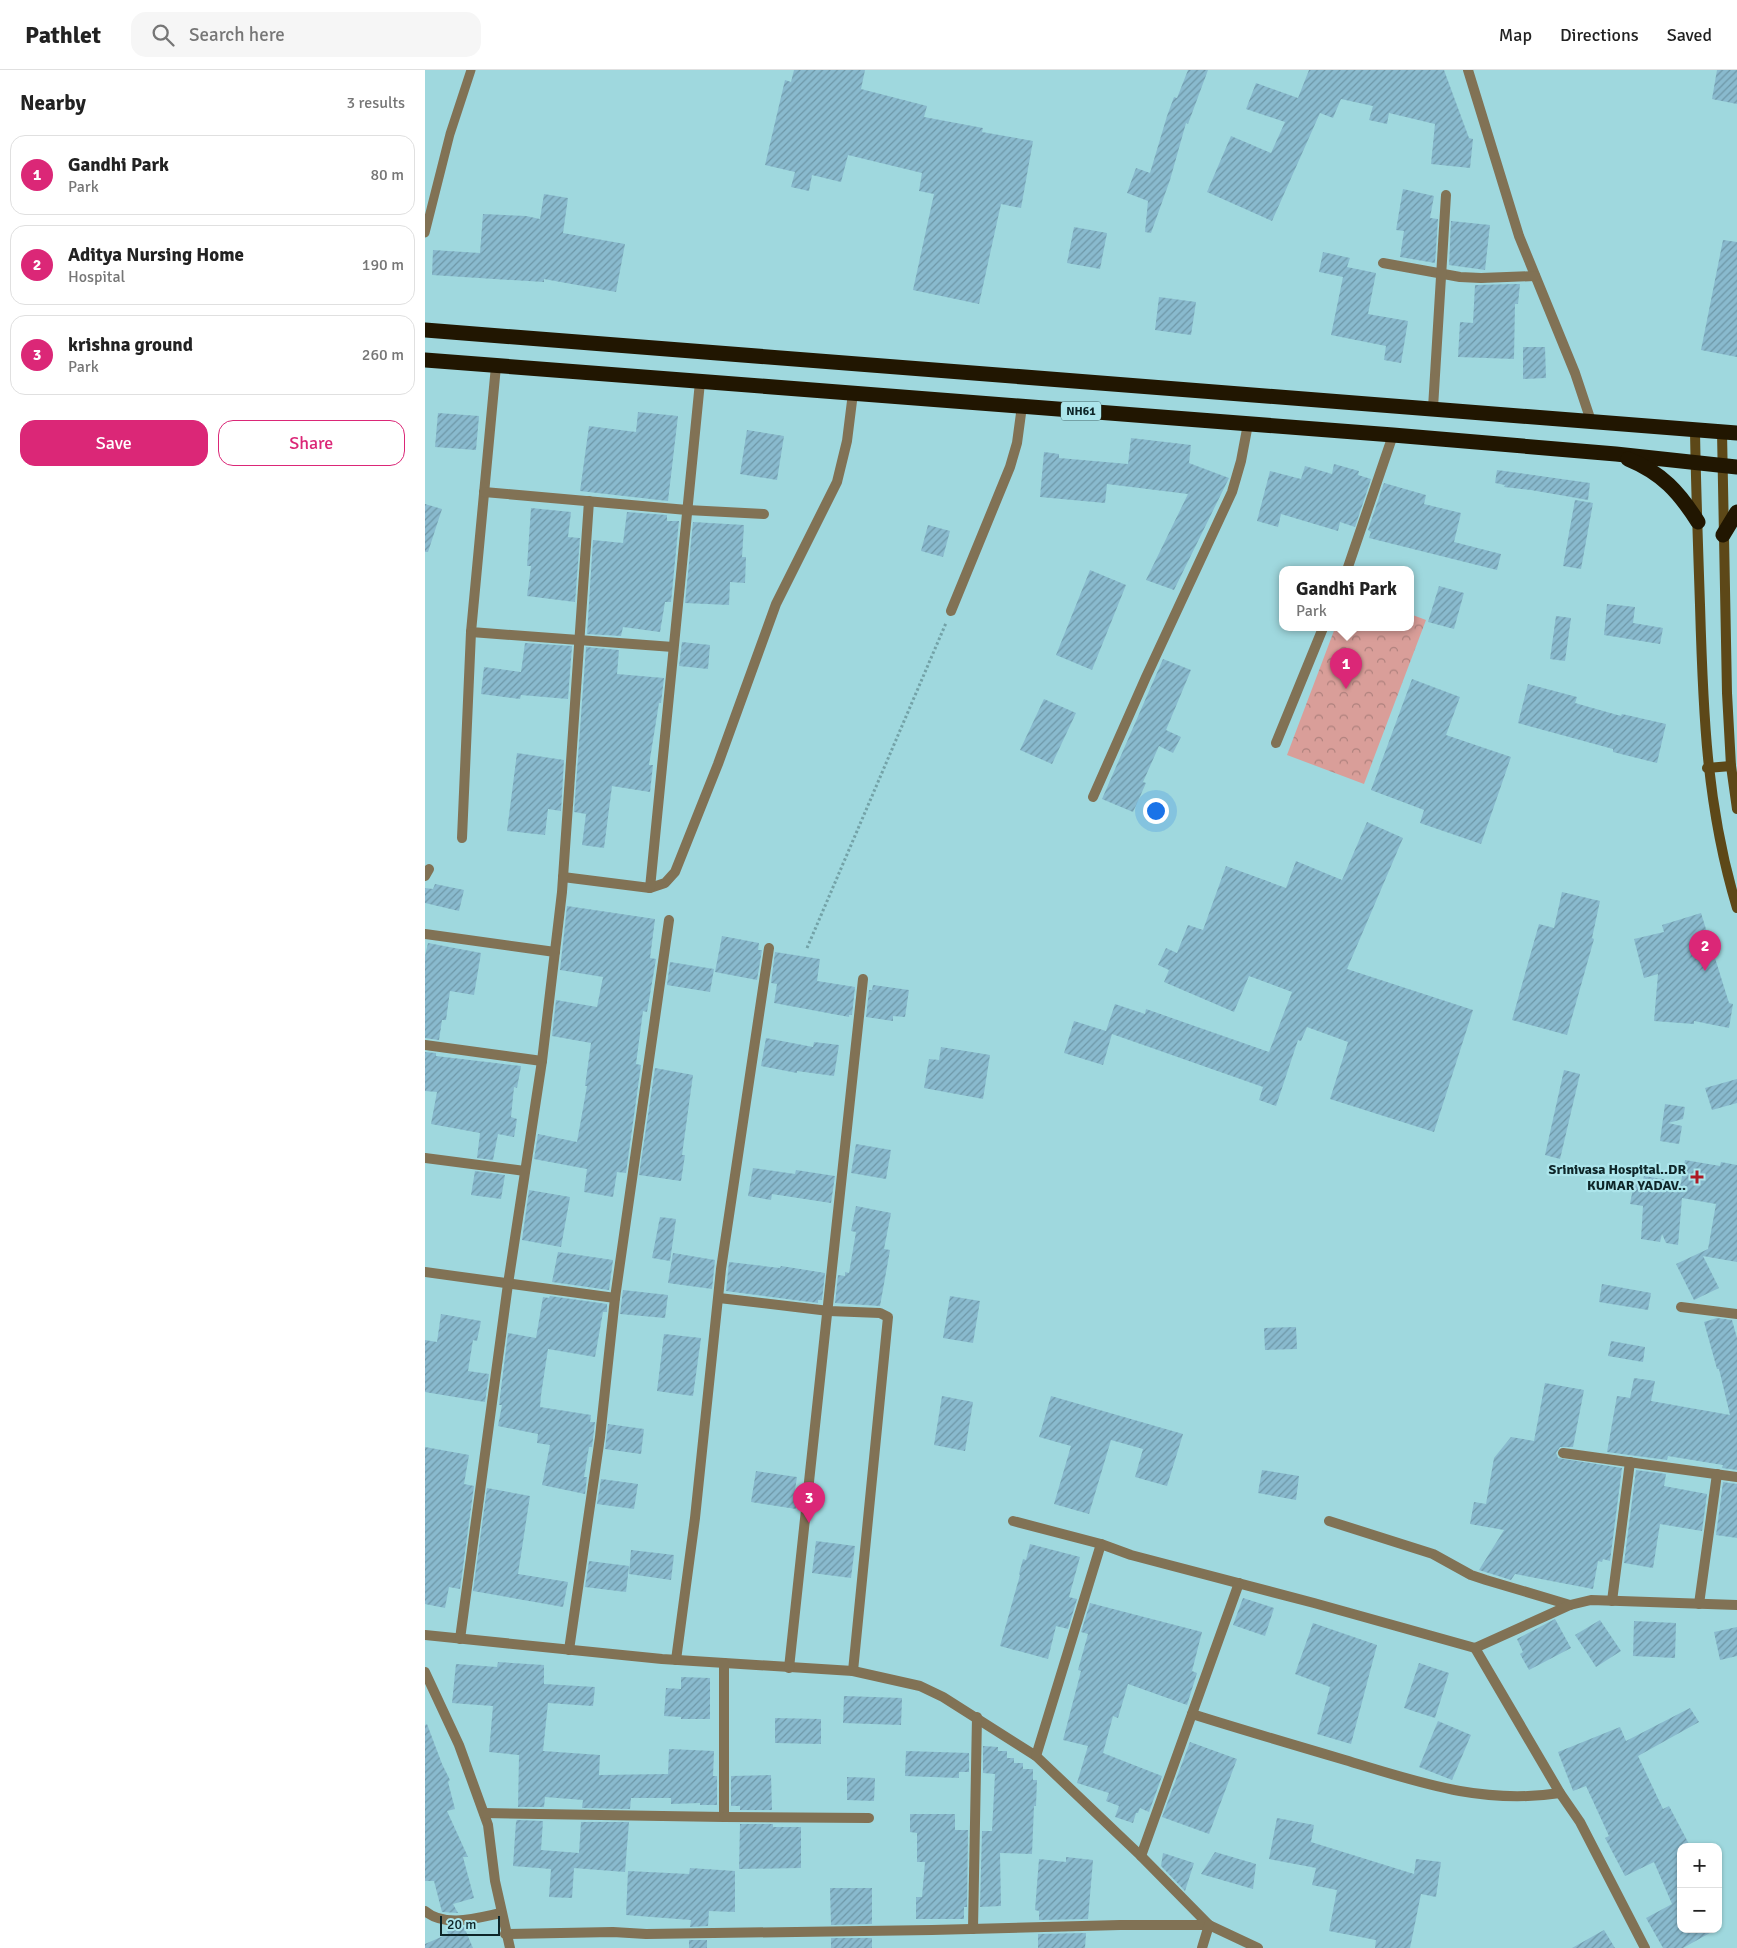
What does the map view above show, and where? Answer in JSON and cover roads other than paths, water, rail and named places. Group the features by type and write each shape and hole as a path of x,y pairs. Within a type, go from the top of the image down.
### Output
{"highway":[{"name":"NH61","path":"425,330 1433,408 1730,433"},
{"name":"NH61","path":"425,360 1393,435 1729,466"},
{"path":"1615,454 1642,465 1663,480 1682,497 1698,522"},
{"path":"1723,535 1737,512"}],"street":[{"path":"1468,70 1519,236 1575,373 1591,421"},
{"path":"1433,408 1446,195"},
{"path":"1383,263 1441,275 1481,278 1535,276"},
{"path":"462,838 471,632 496,366"},
{"path":"650,888 700,382"},
{"path":"563,877 650,888 665,883 675,872 718,764 776,604 837,482 847,442 853,393"},
{"path":"951,611 1010,467 1017,443 1022,406"},
{"path":"1093,797 1146,677 1233,492 1248,424"},
{"path":"1695,431 1707,768 1720,848 1737,908"},
{"path":"1730,433 1723,535 1727,693 1731,766 1737,809"},
{"path":"1348,566 1393,435"},
{"path":"484,492 687,510 764,514"},
{"path":"460,1638 508,1284 542,1061 555,952 563,877 589,501"},
{"path":"1276,743 1322,631"},
{"path":"471,632 673,647"},
{"path":"1707,768 1731,766"},
{"path":"569,1650 599,1437 615,1298 669,920"},
{"path":"425,934 555,952"},
{"path":"676,1660 695,1518 723,1260 769,948"},
{"path":"789,1668 829,1311 863,979"},
{"path":"425,1045 542,1061"},
{"path":"425,1158 525,1171"},
{"path":"425,1272 615,1298"},
{"path":"719,1298 829,1311 879,1313 885,1315 889,1320 853,1671"},
{"path":"1681,1307 1737,1314"},
{"path":"1563,1453 1737,1477"},
{"path":"1611,1601 1630,1462"},
{"path":"1699,1604 1717,1474"},
{"path":"1013,1521 1101,1544 1131,1555 1475,1648 1570,1605 1591,1600 1737,1605"},
{"path":"1329,1521 1433,1554 1479,1578 1570,1605"},
{"path":"1036,1756 1101,1544"},
{"path":"1141,1856 1239,1584"},
{"path":"425,1635 676,1660 853,1671 920,1686 977,1717 1036,1756 1141,1856 1209,1925 1258,1948"},
{"path":"1475,1648 1560,1793 1580,1822 1645,1948"},
{"path":"724,1664 724,1817"},
{"path":"425,1672 459,1745 488,1825 495,1881 505,1934 510,1948"},
{"path":"1192,1714 1434,1787 1490,1797 1537,1797 1560,1793"},
{"path":"973,1928 977,1717"},
{"path":"483,1813 869,1818"},
{"path":"427,1916 455,1920 501,1913"},
{"path":"505,1934 613,1932 646,1934 1209,1925"},
{"path":"1202,1948 1209,1925"}],"lane":[{"path":"425,233 450,134 471,70"}],"place":[{"name":"Gandhi Park","path":"1346,689"},
{"name":"Aditya Nursing Home","path":"1705,971"},
{"name":"Srinivasa Hospital..DR KUMAR YADAV..","path":"1697,1177"},
{"name":"krishna ground","path":"809,1523"}]}
